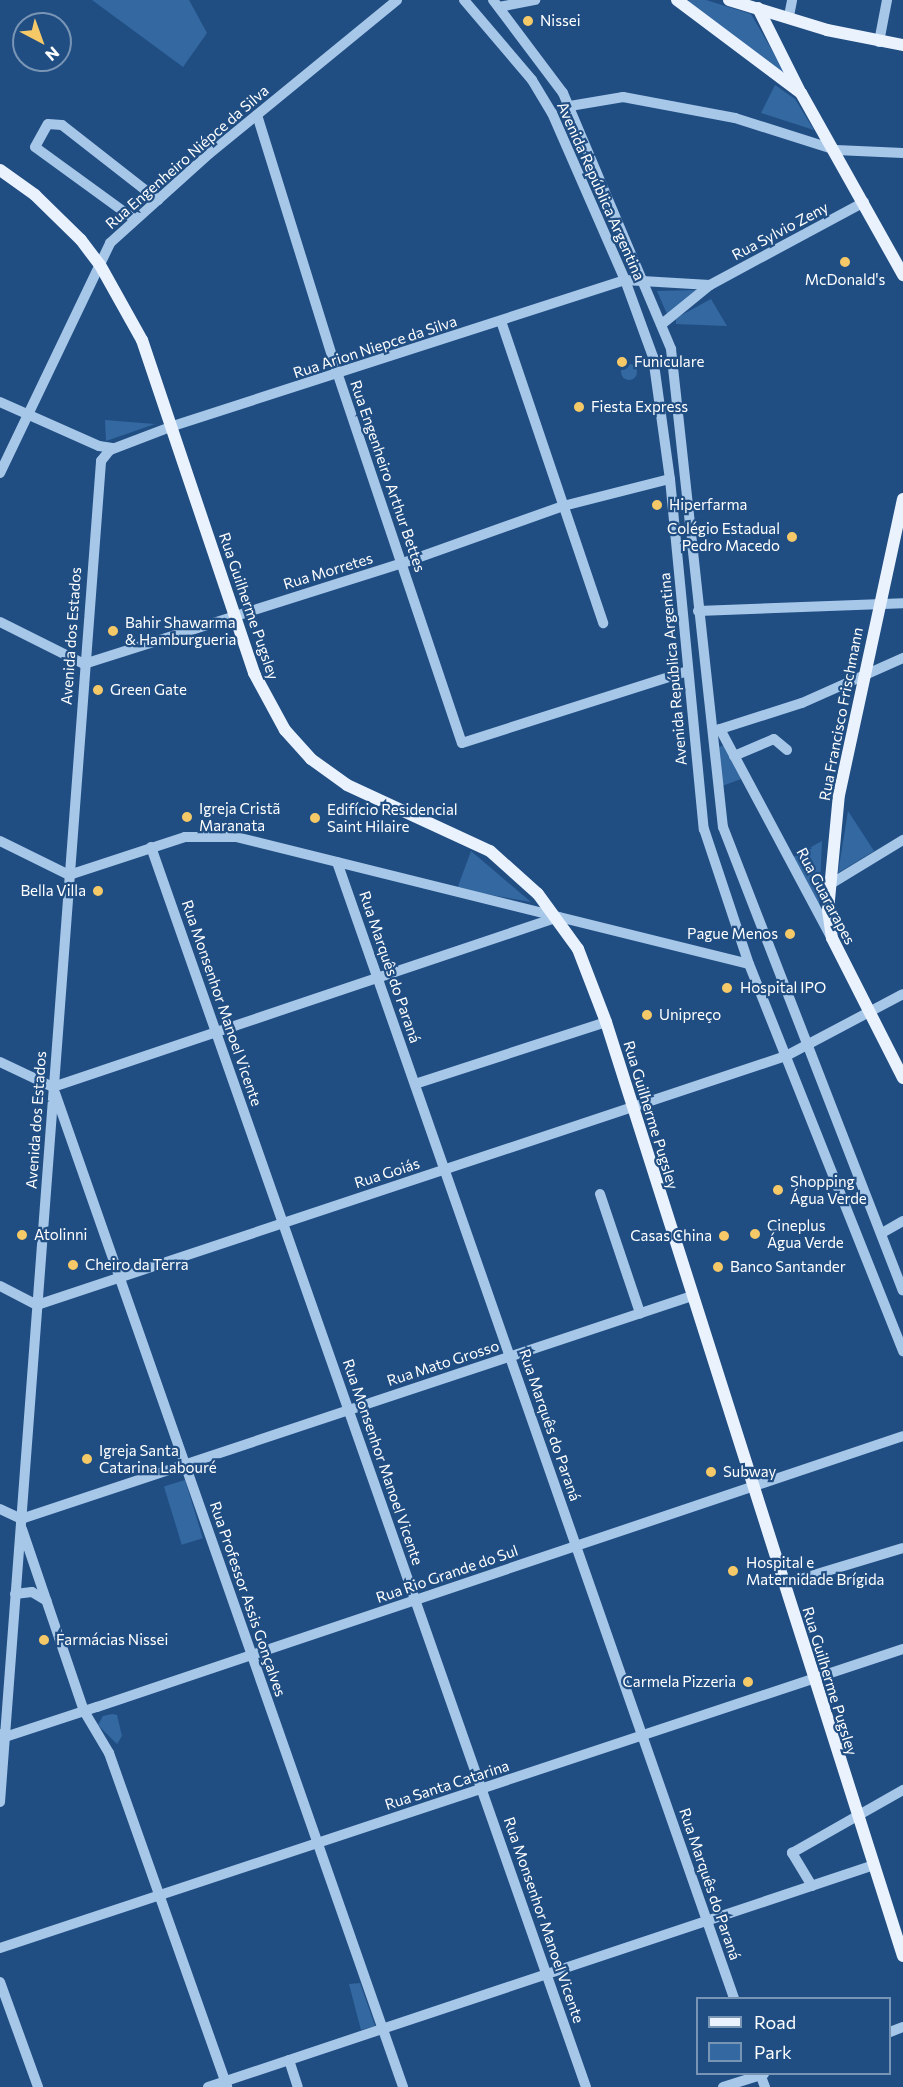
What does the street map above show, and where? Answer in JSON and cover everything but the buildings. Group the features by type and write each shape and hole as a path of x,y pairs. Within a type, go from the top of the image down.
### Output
{"main road":[{"path":"677,0 801,93"},
{"path":"729,0 879,42 903,45"},
{"path":"758,8 801,93 836,150 903,275"},
{"name":"Rua Guilherme Pugsley","path":"0,170 35,195 100,265 142,340 173,426 235,616 268,704 285,730 311,759 368,796 490,851 521,877 558,917 585,965 606,1022 903,1956"},
{"name":"Rua Francisco Frischmann","path":"832,938 829,885 839,794 863,674 903,499"},
{"name":"Rua Guararapes","path":"832,938 868,1014 903,1078"}],"street":[{"name":"Rua Engenheiro Niépce da Silva","path":"0,473 107,247 134,219 397,0"},
{"name":"Avenida República Argentina","path":"464,0 532,80 552,113 625,280 653,357 670,479 704,829 748,964 903,1351"},
{"path":"496,3 536,0"},
{"path":"789,16 792,0"},
{"path":"879,42 887,0"},
{"name":"Avenida República Argentina","path":"496,3 570,106 662,324 675,372 698,610 715,730 723,827 903,1290"},
{"path":"570,106 623,97 735,118 836,150 903,153"},
{"name":"Rua Engenheiro Arthur Bettes","path":"257,115 338,375 462,743 688,671"},
{"path":"134,219 35,147 48,124 62,125 158,200"},
{"name":"Rua Sylvio Zeny","path":"662,324 710,285 864,202"},
{"name":"Rua Arion Niepce da Silva","path":"115,448 173,426 338,375 625,280 645,283"},
{"path":"645,283 710,285"},
{"path":"501,321 603,623"},
{"path":"0,402 99,447 115,448"},
{"name":"Avenida dos Estados","path":"0,1802 2,1736 21,1522 99,465 106,453 115,448"},
{"name":"Rua Morretes","path":"84,664 403,563 563,506 670,479"},
{"path":"698,610 903,603"},
{"path":"0,621 84,664"},
{"path":"715,730 802,703 903,658"},
{"name":"Rua Guararapes","path":"715,730 734,756 832,938"},
{"path":"734,756 774,739 786,750"},
{"path":"0,841 69,875 151,847 197,835 224,835 748,964"},
{"path":"829,885 903,840"},
{"name":"Rua Monsenhor Manoel Vicente","path":"151,847 586,2087"},
{"name":"Rua Marquês do Paraná","path":"337,862 734,1997"},
{"path":"0,1062 53,1087 558,917"},
{"name":"Rua Goiás","path":"37,1305 786,1056 903,994"},
{"path":"415,1084 606,1022"},
{"name":"Rua Professor Assis Gonçalves","path":"53,1087 403,2087"},
{"path":"600,1194 640,1313"},
{"path":"882,1233 903,1221"},
{"path":"0,1286 37,1305"},
{"name":"Rua Mato Grosso","path":"21,1522 692,1296"},
{"name":"Rua Rio Grande do Sul","path":"2,1736 84,1711 903,1436"},
{"path":"0,1509 21,1522 84,1711 109,1753 226,2084"},
{"path":"784,1584 903,1548"},
{"path":"15,1594 33,1592 47,1602"},
{"name":"Rua Santa Catarina","path":"0,1948 903,1649"},
{"path":"812,1886 792,1853 903,1790"},
{"path":"208,2087 226,2084 289,2060 874,1865"},
{"path":"0,1982 38,2087"},
{"path":"289,2060 298,2087"},
{"path":"723,2087 759,2075"}],"green space":[{"path":"92,0 189,0 207,33 183,67"},
{"path":"689,0 706,0 751,14 789,80 683,9"},
{"path":"775,85 795,99 814,130 761,113"},
{"path":"699,290 667,314 657,291"},
{"path":"711,299 727,326 676,324 676,318"},
{"path":"629,364 637,372 629,380 621,372"},
{"path":"105,420 155,424 106,441"},
{"path":"724,745 741,779 722,786 717,748"},
{"path":"848,811 874,851 838,873"},
{"path":"822,841 819,910 793,857"},
{"path":"471,851 531,902 457,889"},
{"path":"185,1480 203,1538 182,1545 164,1486"},
{"path":"117,1715 122,1736 117,1744 98,1725 103,1716"},
{"path":"360,1983 375,2026 361,2030 349,1984"}],"place":[{"name":"Nissei","path":"528,21"},
{"name":"McDonald's","path":"845,262"},
{"name":"Funiculare","path":"622,362"},
{"name":"Fiesta Express","path":"579,407"},
{"name":"Hiperfarma","path":"657,505"},
{"name":"Colégio Estadual Pedro Macedo","path":"792,537"},
{"name":"Bahir Shawarma & Hamburgueria","path":"113,631"},
{"name":"Green Gate","path":"98,690"},
{"name":"Igreja Cristã Maranata","path":"187,817"},
{"name":"Edifício Residencial Saint Hilaire","path":"315,818"},
{"name":"Bella Villa","path":"98,891"},
{"name":"Pague Menos","path":"790,934"},
{"name":"Hospital IPO","path":"727,988"},
{"name":"Unipreço","path":"647,1015"},
{"name":"Shopping Água Verde","path":"778,1190"},
{"name":"Cineplus Água Verde","path":"755,1234"},
{"name":"Atolinni","path":"22,1235"},
{"name":"Casas China","path":"724,1236"},
{"name":"Cheiro da Terra","path":"73,1265"},
{"name":"Banco Santander","path":"718,1267"},
{"name":"Igreja Santa Catarina Labouré","path":"87,1459"},
{"name":"Subway","path":"711,1472"},
{"name":"Hospital e Maternidade Brígida","path":"733,1571"},
{"name":"Farmácias Nissei","path":"44,1640"},
{"name":"Carmela Pizzeria","path":"748,1682"}]}
